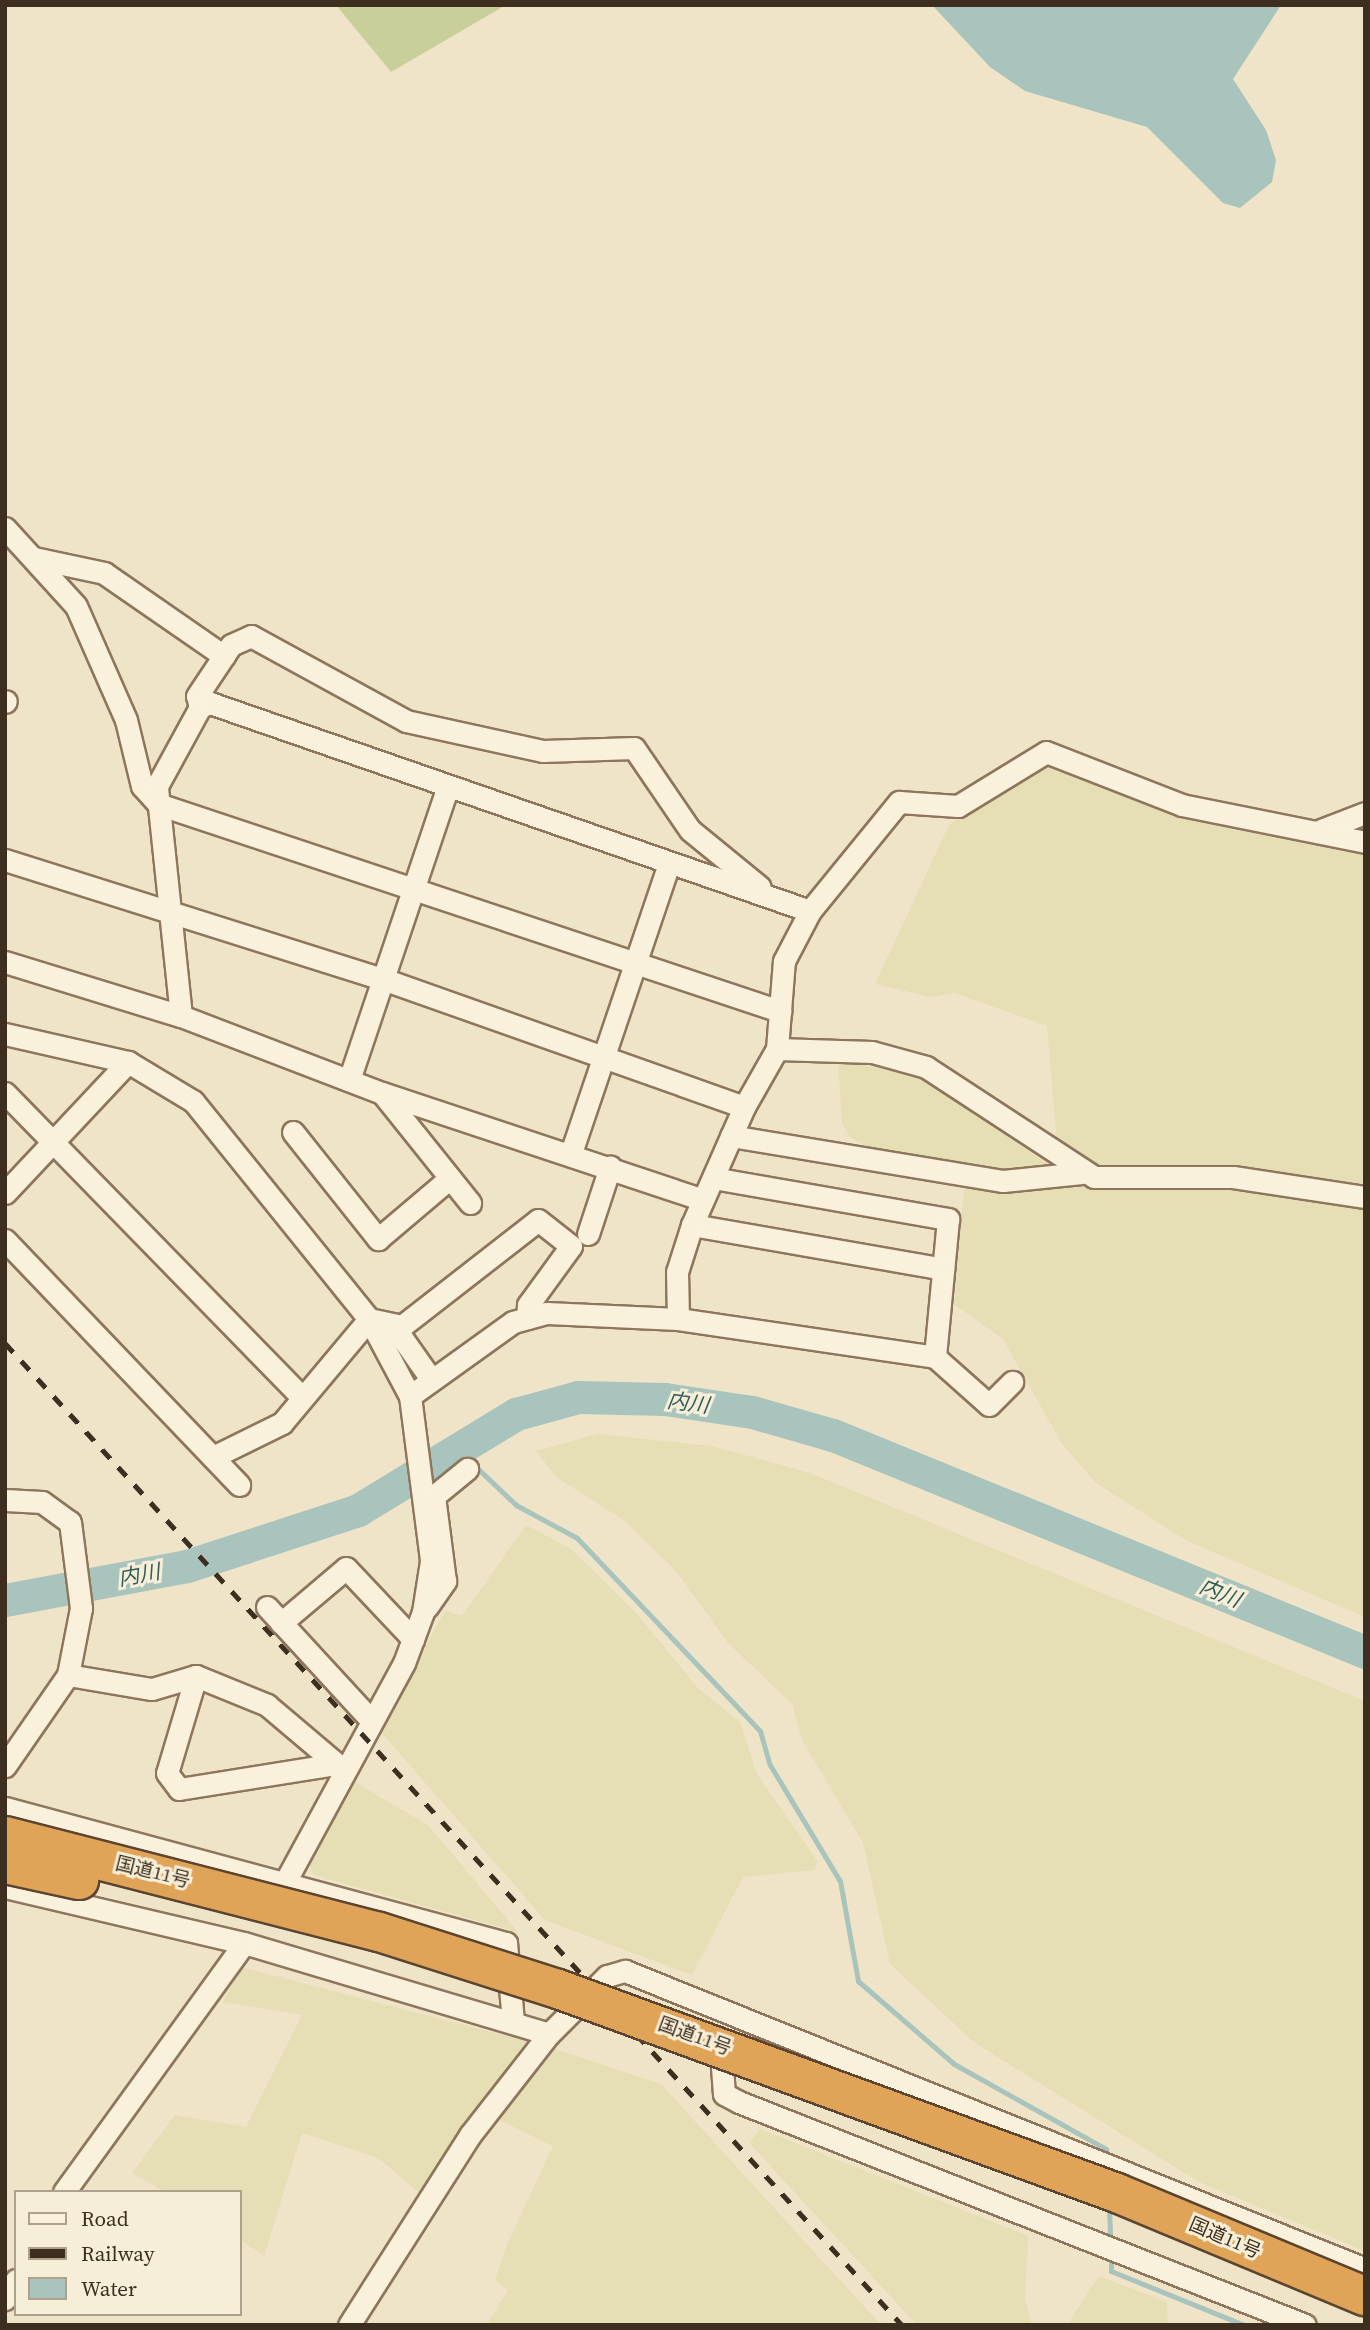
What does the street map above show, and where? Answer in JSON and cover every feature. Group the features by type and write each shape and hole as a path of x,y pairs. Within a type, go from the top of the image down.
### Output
{"highway":[{"name":"国道11号","path":"5,1836 379,1931 558,1989 1117,2193 1365,2296"},
{"name":"国道11号","path":"5,1864 271,1929 606,2031 1030,2185 1365,2319"}],"street":[{"path":"5,528 76,606 126,720 142,786 158,804 412,886 780,1011"},
{"path":"34,558 104,573 224,656"},
{"path":"200,707 197,696 224,656 251,636 406,721 543,751 634,748 690,830 775,899"},
{"path":"181,1016 167,908 157,786 200,707 210,703 447,789 810,911"},
{"path":"678,1319 677,1272 692,1226 744,1107 777,1049 784,961 810,911 900,802 958,806 1046,752 1182,805 1321,830 1365,842"},
{"path":"349,1080 380,978 447,789"},
{"path":"1321,830 1365,813"},
{"path":"5,860 167,908 380,978 744,1107"},
{"path":"571,1153 669,864"},
{"path":"5,962 181,1016 382,1093 571,1153 703,1200"},
{"path":"5,1034 128,1062 193,1101 369,1319 410,1396 426,1497 431,1561 423,1612 413,1639 371,1720 339,1767 286,1880"},
{"path":"777,1049 873,1052 926,1067 1082,1173"},
{"path":"5,1193 128,1062"},
{"path":"5,1093 56,1139 303,1398"},
{"path":"382,1093 470,1203"},
{"path":"293,1132 378,1239 450,1178"},
{"path":"731,1136 1003,1181 1082,1173 1233,1177 1365,1197"},
{"path":"588,1234 610,1167"},
{"path":"713,1178 948,1219 934,1357"},
{"path":"369,1319 402,1326 538,1220 571,1246 528,1305 527,1318"},
{"path":"692,1226 943,1269"},
{"path":"5,1240 239,1485"},
{"path":"410,1396 431,1379 527,1318 547,1312 678,1319 934,1357 989,1405 1012,1382"},
{"path":"213,1457 282,1423 369,1319"},
{"path":"393,1325 431,1379"},
{"path":"423,1612 445,1581 434,1496 467,1469"},
{"path":"5,1500 43,1502 70,1522 76,1550 81,1608 68,1675 5,1766"},
{"path":"371,1720 274,1615 346,1568 413,1639"},
{"path":"68,1675 152,1689 196,1676 267,1705 339,1767"},
{"path":"196,1676 166,1773 180,1789 339,1767"},
{"path":"5,1808 286,1880 506,1943 513,2022"},
{"path":"5,1887 244,1943 549,2034"},
{"path":"65,2190 244,1943"},
{"path":"349,2325 470,2135 549,2034 607,1976 625,1970 718,2010 1365,2269"},
{"path":"718,2010 724,2094 1248,2315 1305,2325"},
{"path":"5,2299 14,2283"}],"shaded area":[{"path":"1044,765 1186,818 1294,831 1365,852 1365,1617 1187,1541 1096,1483 1062,1444 1003,1339 954,1304 966,1168 876,1151 851,1138 842,1124 838,1060 921,1076 1041,1160 1057,1144 1047,1026 955,993 931,997 875,984 949,825"},
{"path":"598,1434 712,1446 810,1473 1365,1701 1365,2251 1199,2182 975,2043 890,1964 863,1843 802,1740 792,1704 728,1643 676,1571 625,1521 556,1477 536,1451"},
{"path":"526,1525 571,1549 638,1615 698,1688 740,1722 757,1774 818,1862 814,1870 743,1877 692,1975 545,1920 379,1730 445,1611 462,1616"},
{"path":"350,1779 429,1826 518,1932 313,1875 308,1858"},
{"path":"241,1967 553,2048 661,2084 881,2325 487,2325 508,2290 495,2280 508,2242 553,2146 495,2118 422,2195 378,2158 302,2133 264,2256 242,2240 242,2190 162,2190 132,2173 175,2115 246,2127 302,2015 223,2002"},
{"path":"760,2129 1028,2236 1025,2299 1032,2325 917,2325 749,2143"},
{"path":"1099,2276 1167,2302 1168,2325 1067,2325"}],"green space":[{"path":"336,5 506,5 391,72"}],"water":[{"path":"932,5 1281,5 1233,79 1266,130 1276,160 1272,182 1240,208 1223,203 1147,127 1025,91 990,67"}],"waterway":[{"name":"内川","path":"5,1600 187,1566 358,1510 516,1414 578,1397 665,1399 752,1412 833,1435 1365,1652"},
{"path":"456,1448 516,1505 577,1538 760,1731 770,1765 840,1881 858,1981 954,2064 1106,2149 1107,2161"},
{"path":"1109,2206 1110,2241"},
{"path":"1111,2255 1111,2271 1244,2325"}],"railway":[{"path":"5,1343 902,2325"}]}
